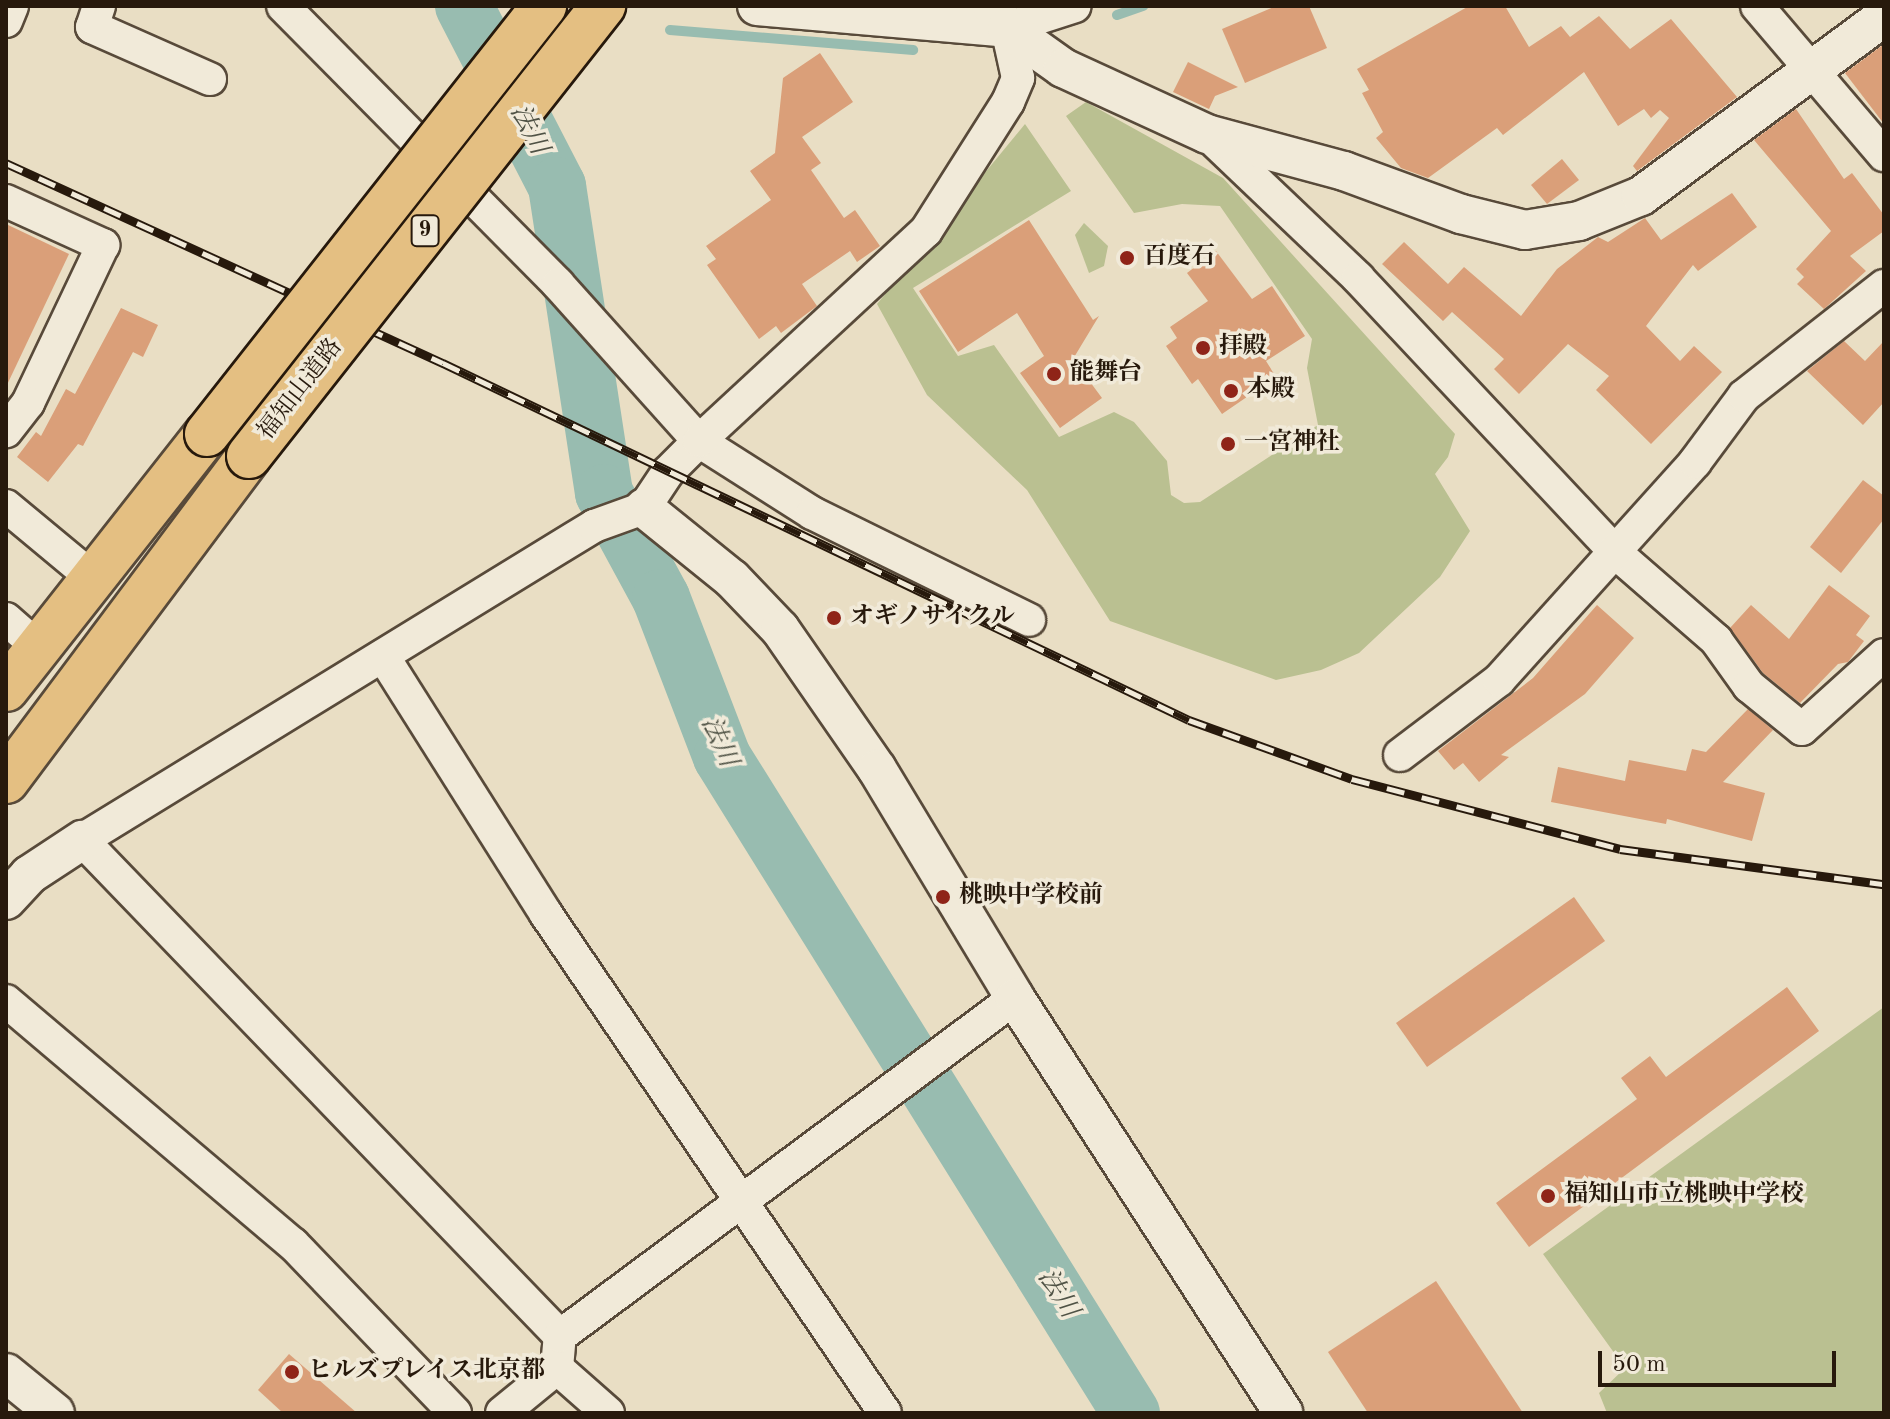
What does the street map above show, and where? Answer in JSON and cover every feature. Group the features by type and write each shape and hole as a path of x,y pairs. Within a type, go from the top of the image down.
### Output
{"highway":[{"name":"福知山道路","path":"6,689 544,6"},
{"name":"福知山道路","path":"6,781 249,456 603,6"}],"street":[{"path":"6,21 12,6"},
{"path":"99,6 92,27 210,79"},
{"path":"283,6 558,284 699,441 812,513 1029,620"},
{"path":"757,6 1000,17 1075,6"},
{"path":"1757,6 1884,155"},
{"path":"1000,17 1063,68 1207,134 1344,171 1461,214 1525,230 1579,221 1641,196 1884,17"},
{"path":"6,900 29,875 82,840 594,526 639,510 668,472 699,441 926,231 1008,102 1018,78 1000,17"},
{"path":"1207,134 1358,278 1616,553 1716,640 1749,686 1802,729 1884,655"},
{"path":"6,201 103,245 28,403 6,431"},
{"path":"1400,755 1499,680 1616,553 1744,396 1884,286"},
{"path":"6,506 94,579"},
{"path":"639,510 732,579 780,629 877,769 1015,998 1283,1413"},
{"path":"6,619 39,648"},
{"path":"383,656 546,914 885,1413"},
{"path":"82,840 560,1336"},
{"path":"502,1413 557,1368 560,1336 1015,998"},
{"path":"6,1001 293,1244 455,1413"},
{"path":"557,1368 608,1413"},
{"path":"6,1373 55,1413"}],"green space":[{"path":"1086,102 1223,178 1455,434 1448,457 1435,474 1470,531 1440,577 1359,653 1321,670 1276,680 1110,621 1027,490 927,395 877,304 1025,124 1071,191 913,288 958,356 994,345 1059,437 1114,412 1134,422 1167,461 1171,495 1184,503 1200,502 1318,425 1307,368 1312,339 1220,206 1182,204 1134,213 1066,116"},
{"path":"1084,223 1108,246 1104,266 1089,273 1075,235"},
{"path":"1884,1007 1884,1413 1607,1413 1599,1393 1625,1368 1543,1254"}],"building":[{"path":"1276,6 1309,6 1327,48 1245,83 1222,29"},
{"path":"1469,6 1505,6 1529,47 1561,26 1570,37 1599,16 1630,49 1671,19 1737,97 1637,171 1633,166 1669,118 1660,110 1651,118 1644,109 1618,126 1584,72 1503,135 1497,128 1428,178 1401,168 1376,138 1383,132 1362,93 1369,90 1357,69"},
{"path":"1884,44 1884,124 1845,73"},
{"path":"820,53 853,102 802,137 821,163 811,170 844,218 855,210 880,246 857,262 850,251 802,284 817,306 781,333 776,326 759,339 707,265 716,259 706,246 771,200 750,171 775,153 783,78"},
{"path":"1188,62 1238,87 1215,96 1209,109 1173,92"},
{"path":"1796,109 1844,179 1852,173 1884,215 1884,231 1850,256 1866,271 1824,309 1797,284 1804,277 1796,269 1831,231 1754,140"},
{"path":"1562,159 1579,180 1547,204 1531,185"},
{"path":"1732,193 1757,227 1698,271 1693,265 1646,326 1680,361 1694,346 1722,372 1651,444 1596,390 1609,376 1568,344 1519,394 1494,369 1504,359 1452,312 1443,321 1382,264 1404,242 1448,284 1464,267 1521,316 1557,269 1598,237 1608,242 1645,218 1661,240"},
{"path":"1029,220 1093,320 1099,316 1073,359 1102,398 1060,428 1020,373 1044,356 1017,313 958,352 919,291"},
{"path":"6,224 69,254 6,387"},
{"path":"1216,251 1252,299 1272,286 1305,336 1266,361 1276,377 1222,414 1198,379 1192,384 1166,346 1177,338 1170,327 1208,301 1187,273"},
{"path":"121,308 158,325 143,357 133,352 83,446 78,444 48,482 17,457 36,432 41,436 66,389 75,394"},
{"path":"1844,341 1865,361 1884,341 1884,402 1863,425 1807,371"},
{"path":"1863,480 1884,496 1884,519 1841,573 1810,547"},
{"path":"1829,585 1870,616 1856,635 1864,641 1848,662 1838,664 1800,703 1763,673 1730,628 1751,605 1789,639"},
{"path":"1597,605 1634,638 1585,694 1501,755 1509,757 1479,782 1463,763 1454,770 1438,751 1533,678"},
{"path":"1748,709 1773,730 1723,782 1765,793 1752,841 1667,819 1666,824 1551,802 1558,767 1625,781 1629,760 1686,771 1692,749 1706,752"},
{"path":"1574,897 1605,941 1427,1067 1396,1023"},
{"path":"1787,987 1819,1031 1529,1247 1496,1203 1637,1099 1621,1078 1650,1056 1666,1077"},
{"path":"1436,1281 1523,1413 1368,1413 1328,1352"},
{"name":"ヒルズプレイス北京都","path":"289,1354 357,1413 283,1413 258,1390"}],"waterway":[{"name":"法川","path":"464,6 557,186 604,493 661,598 722,757 1131,1413"},
{"path":"1117,15 1143,6"},
{"name":"法川","path":"467,15 477,12"},
{"path":"670,30 913,50"}],"railway":[{"path":"6,163 443,363 1189,720 1352,779 1620,849 1884,884"}],"place":[{"name":"百度石","path":"1127,258"},
{"name":"拝殿","path":"1203,348"},
{"name":"能舞台","path":"1054,374"},
{"name":"本殿","path":"1231,391"},
{"name":"一宮神社","path":"1228,444"},
{"name":"オギノサイクル","path":"834,618"},
{"name":"桃映中学校前","path":"943,897"},
{"name":"福知山市立桃映中学校","path":"1548,1196"},
{"name":"ヒルズプレイス北京都","path":"292,1372"}]}
